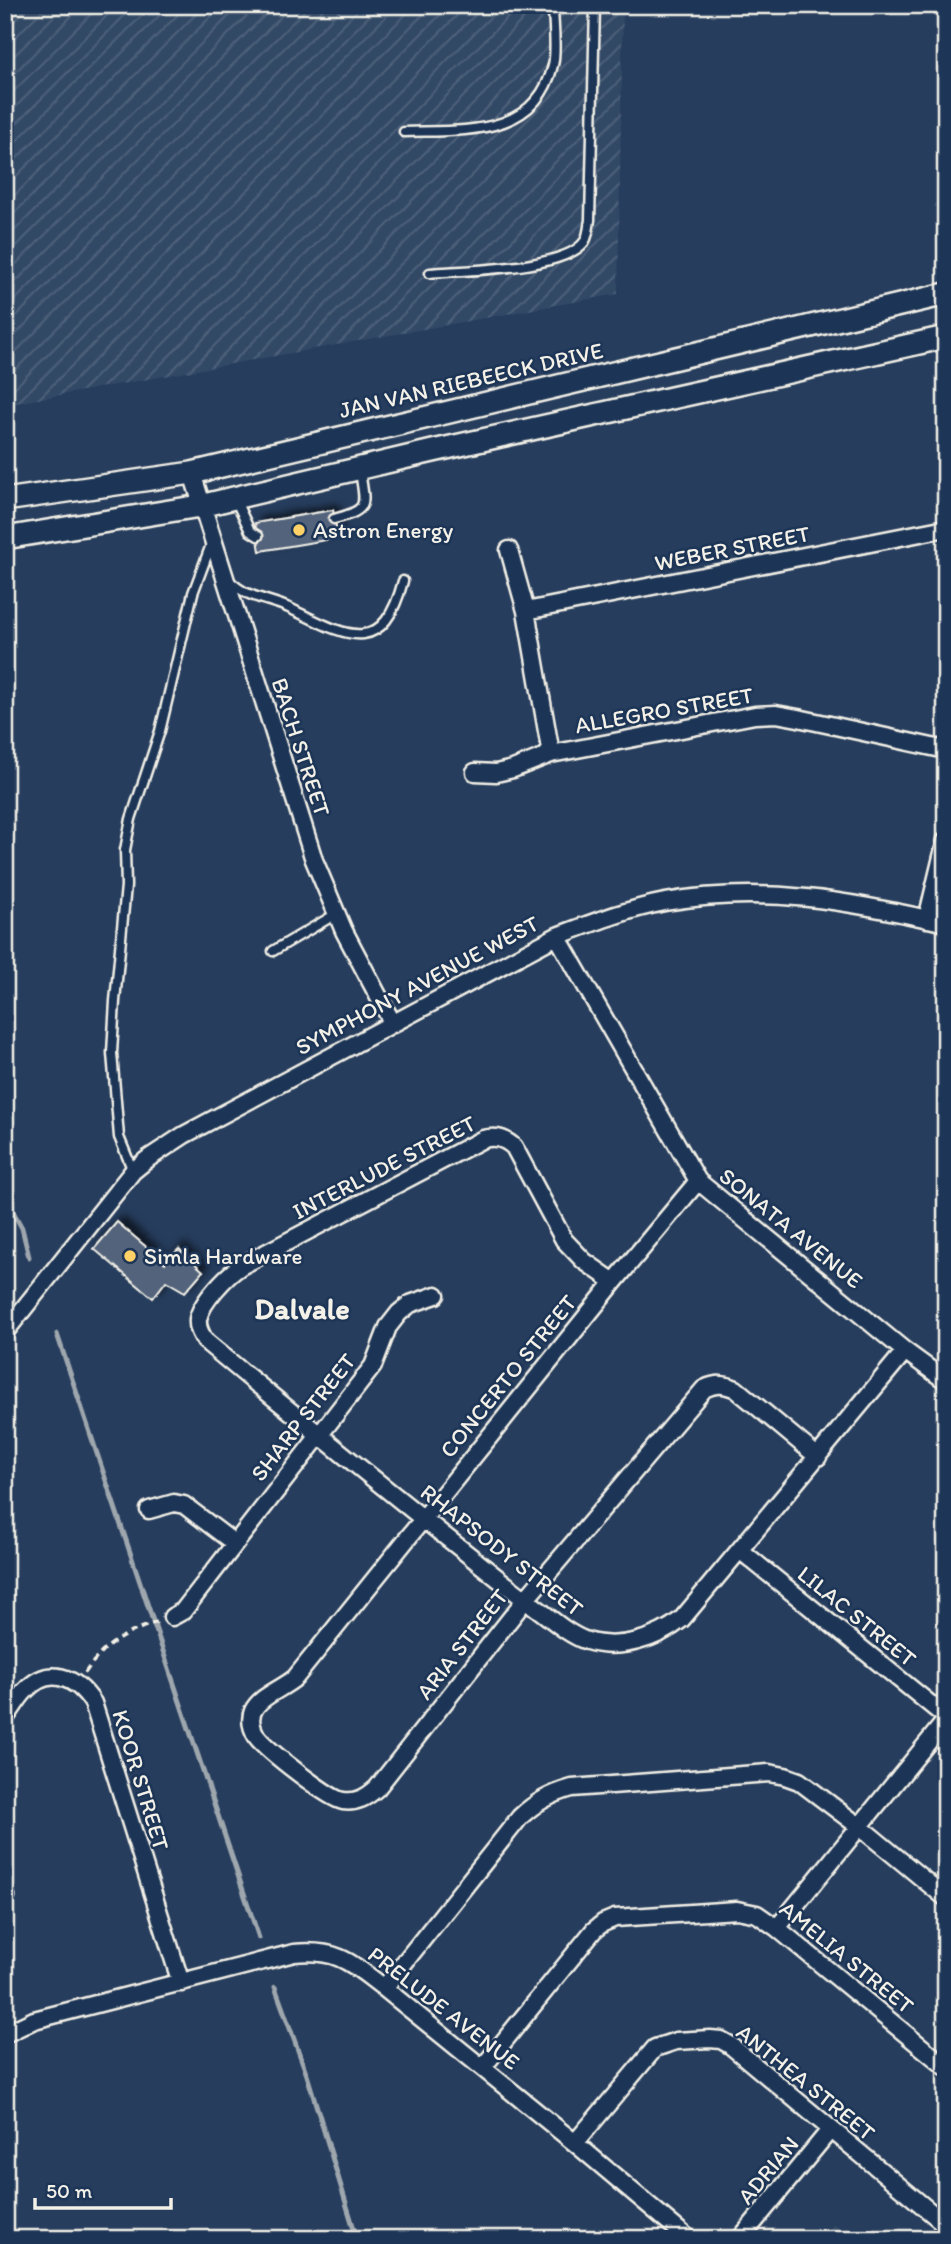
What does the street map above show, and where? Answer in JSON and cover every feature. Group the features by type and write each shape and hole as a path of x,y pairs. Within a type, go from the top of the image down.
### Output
{"main road":[{"name":"JAN VAN RIEBEECK DRIVE","path":"5,500 192,473 946,294"},
{"path":"5,538 234,499 433,451 946,337"}],"street":[{"name":"BACH STREET","path":"192,473 314,860 336,914 393,1024"},
{"name":"WEBER STREET","path":"526,611 946,528"},
{"path":"509,550 526,611 551,754"},
{"name":"ALLEGRO STREET","path":"475,772 496,773 551,754 755,715 776,715 946,750"},
{"path":"928,919 946,840"},
{"name":"SYMPHONY AVENUE WEST","path":"8,1322 133,1171 184,1135 557,936 614,915 664,902 727,895 806,896 946,923"},
{"name":"SONATA AVENUE","path":"557,936 698,1181 905,1351 946,1381"},
{"name":"INTERLUDE STREET","path":"205,1341 199,1330 201,1310 230,1273 484,1139 494,1137 505,1140 514,1147 573,1252 614,1282"},
{"name":"CONCERTO STREET","path":"252,1727 254,1709 260,1701 295,1678 422,1518 698,1181"},
{"name":"SHARP STREET","path":"172,1617 183,1611 373,1366 388,1326 410,1304 436,1295"},
{"name":"RHAPSODY STREET","path":"205,1341 319,1436 525,1600 570,1633 589,1642 609,1644 644,1640 669,1630 682,1619 905,1351"},
{"name":"ARIA STREET","path":"252,1727 264,1744 329,1796 343,1801 368,1796 525,1600 704,1388 724,1384 736,1390 818,1457"},
{"path":"149,1510 174,1503 184,1505 234,1543"},
{"name":"LILAC STREET","path":"741,1551 946,1719"},
{"path":"5,1718 24,1691 40,1679 57,1676 72,1680 79,1686"},
{"name":"KOOR STREET","path":"79,1686 93,1703 181,1983"},
{"path":"777,1928 946,1719"},
{"path":"384,1988 520,1817 534,1803 572,1788 769,1773 785,1776 800,1781 946,1898"},
{"name":"AMELIA STREET","path":"483,2067 594,1930 603,1923 615,1919 737,1910 757,1914 777,1928 946,2067"},
{"name":"PRELUDE AVENUE","path":"5,2034 34,2020 294,1953 316,1951 335,1955 352,1963 483,2067 689,2239"},
{"name":"ANTHEA STREET","path":"575,2143 655,2048 676,2041 721,2040 946,2225"},
{"name":"ADRIAN","path":"740,2239 830,2130"}],"lane":[{"path":"404,132 486,128 509,121 529,108 542,93 553,64 553,5"},
{"path":"430,273 530,264 560,258 575,251 585,240 590,220 595,5"},
{"path":"334,519 362,508 364,501 360,470"},
{"path":"234,499 250,531 258,536"},
{"path":"133,1171 119,1137 112,1053 126,886 125,850 131,819 160,731 193,593 212,542"},
{"path":"222,572 237,588 250,596 286,607 327,627 353,635 368,634 386,621 398,599 403,581"},
{"path":"273,951 336,914"}],"path":[{"path":"79,1686 104,1648 133,1630 172,1617"}],"shaded area":[{"path":"5,5 623,5 618,294 5,405"},
{"path":"834,2224 852,2239 821,2239"}],"building":[{"path":"333,510 338,538 260,551 255,523"},
{"name":"Simla Hardware","path":"117,1222 165,1263 179,1249 203,1271 185,1292 166,1281 153,1298 94,1249"}],"waterway":[{"path":"5,1197 22,1228 29,1257"},
{"path":"57,1334 259,1938"},
{"path":"275,1987 307,2075 357,2239"}],"place":[{"name":"Astron Energy","path":"299,530"},
{"name":"Simla Hardware","path":"130,1256"}],"district":[{"name":"Dalvale","path":"302,1309"}]}
